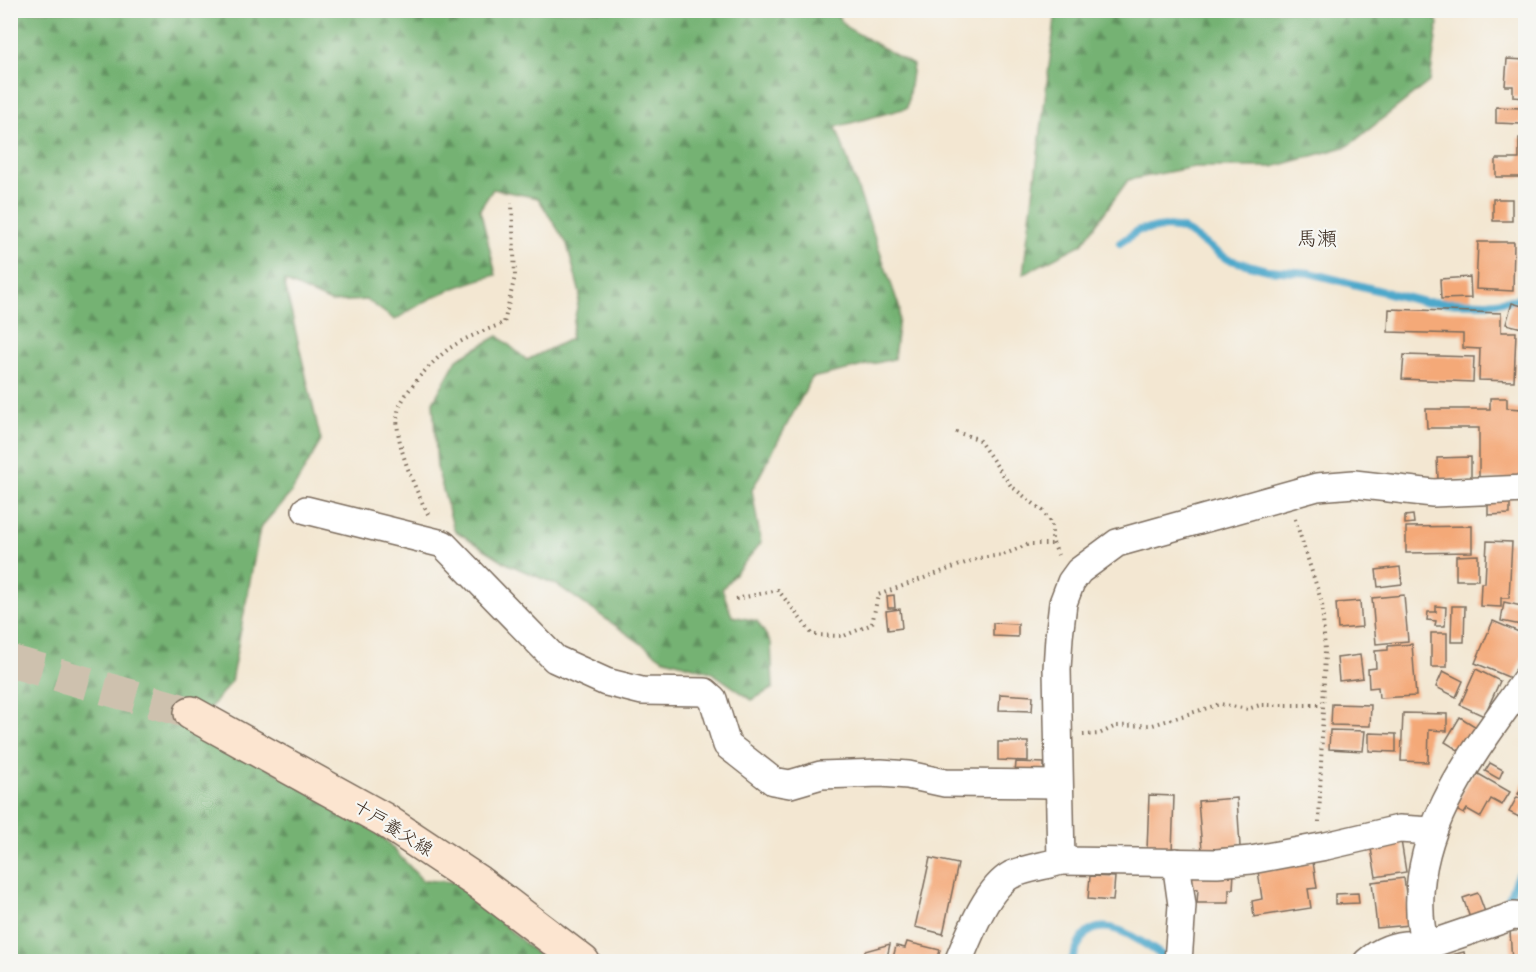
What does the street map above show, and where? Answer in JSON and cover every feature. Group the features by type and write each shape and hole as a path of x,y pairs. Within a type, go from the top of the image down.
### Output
{"main road":[{"name":"十戸養父線","path":"191,713 383,819 478,882 583,962"}],"street":[{"path":"1061,861 1058,784 1059,637 1063,603 1079,571 1117,543 1317,487 1354,484 1433,494 1526,489"},
{"path":"306,510 443,544 555,659 606,682 642,691 705,692 713,699 727,745 774,781 790,784 821,774 881,773 908,775 945,783 1058,784"},
{"path":"1427,954 1420,912 1420,886 1432,831 1461,772 1526,679"},
{"path":"958,962 973,927 1002,883 1012,875 1061,861 1251,860 1399,829 1432,831"},
{"path":"1176,862 1182,905 1178,962"},
{"path":"1427,954 1512,916 1526,916"},
{"path":"1367,962 1390,947 1412,943 1427,954"}],"path":[{"path":"443,544 411,481 398,426 398,411 408,390 448,349 504,323 515,276 512,203"},
{"path":"956,432 978,439 1011,486 1043,511 1052,525 1054,544 1069,587"},
{"path":"1291,494 1294,518 1322,603 1325,651 1319,820 1326,846"},
{"path":"736,599 778,590 813,635 844,636 872,624 878,595 886,591 903,587 978,558 1003,555 1029,544 1054,544"},
{"path":"1058,736 1099,734 1116,726 1153,725 1220,705 1248,708 1260,705 1322,705"}],"green space":[{"path":"1430,10 1438,23 1430,81 1348,146 1273,167 1194,167 1128,180 1082,244 1023,274 1056,11"},
{"path":"10,11 834,11 846,27 913,65 907,108 836,127 900,309 894,359 812,378 752,490 761,543 722,589 732,616 757,621 771,643 773,688 752,700 711,672 662,658 557,585 508,564 454,530 437,468 433,402 457,359 498,336 527,360 570,339 580,294 567,244 538,198 493,189 480,209 496,275 444,293 395,320 367,300 331,302 284,281 321,441 291,493 260,528 231,682 195,726 376,830 422,880 455,882 545,961 11,961"}],"building":[{"path":"1507,59 1526,60 1525,98 1513,97 1513,86 1505,86"},
{"path":"1496,107 1521,108 1521,124 1496,123"},
{"path":"1519,138 1526,138 1526,177 1496,177 1496,159 1519,159"},
{"path":"1493,199 1512,199 1512,221 1493,221"},
{"path":"1478,242 1514,242 1513,291 1476,289"},
{"path":"1470,277 1471,298 1441,299 1440,279"},
{"path":"1512,303 1526,307 1526,329 1506,324"},
{"path":"1389,309 1501,313 1501,332 1516,332 1514,381 1479,380 1480,349 1463,348 1463,334 1388,332"},
{"path":"1404,355 1474,357 1473,382 1402,379"},
{"path":"1490,398 1507,398 1507,408 1522,409 1522,479 1479,479 1479,428 1427,428 1426,409 1490,409"},
{"path":"1471,457 1471,478 1438,479 1437,458"},
{"path":"1510,498 1510,514 1488,515 1488,499"},
{"path":"1413,515 1414,523 1405,524 1405,516"},
{"path":"1472,526 1472,552 1406,553 1406,527"},
{"path":"1487,541 1512,542 1509,598 1501,598 1501,607 1480,606 1481,583 1485,583"},
{"path":"1478,555 1478,580 1456,580 1456,556"},
{"path":"1400,567 1402,584 1378,587 1376,570"},
{"path":"894,595 895,608 888,608 887,596"},
{"path":"1404,595 1408,641 1376,644 1372,598"},
{"path":"1360,601 1362,627 1338,629 1336,603"},
{"path":"1504,602 1526,607 1526,626 1501,621"},
{"path":"1436,606 1446,607 1445,626 1435,626 1436,621 1427,620 1428,612 1436,612"},
{"path":"1452,606 1465,606 1464,642 1451,642"},
{"path":"900,609 902,628 888,630 886,611"},
{"path":"1493,621 1526,635 1526,649 1513,679 1475,663"},
{"path":"993,623 1018,624 1018,637 993,636"},
{"path":"1431,633 1447,633 1447,667 1431,667"},
{"path":"1412,644 1416,696 1379,698 1378,687 1369,688 1368,669 1376,668 1375,651 1388,650 1388,646"},
{"path":"1360,655 1363,678 1339,681 1337,658"},
{"path":"1476,669 1500,681 1484,716 1460,705"},
{"path":"1443,671 1463,681 1456,697 1436,687"},
{"path":"1000,694 1033,696 1032,711 999,710"},
{"path":"1332,704 1371,705 1370,726 1331,725"},
{"path":"1403,713 1447,714 1447,731 1429,730 1428,762 1401,761"},
{"path":"1460,717 1478,728 1463,753 1445,742"},
{"path":"1330,730 1365,731 1363,751 1329,749"},
{"path":"1369,733 1396,734 1396,752 1369,751"},
{"path":"998,742 1028,742 1028,761 998,760"},
{"path":"1016,762 1044,763 1044,775 1015,774"},
{"path":"1490,763 1503,770 1499,779 1485,771"},
{"path":"1475,772 1510,792 1502,805 1491,799 1481,817 1467,809 1464,814 1454,809"},
{"path":"1526,778 1526,798 1518,794"},
{"path":"1149,795 1174,796 1172,852 1147,851"},
{"path":"1517,797 1526,802 1519,817 1509,812"},
{"path":"1237,798 1240,847 1202,850 1198,801"},
{"path":"1400,834 1406,872 1376,877 1369,838"},
{"path":"930,858 958,864 943,934 915,927"},
{"path":"1313,862 1317,888 1308,889 1311,908 1254,917 1252,901 1262,899 1258,871"},
{"path":"1185,871 1234,872 1233,889 1229,889 1229,903 1197,903 1198,889 1185,888"},
{"path":"1090,876 1115,877 1113,901 1088,899"},
{"path":"1404,878 1410,925 1377,928 1372,882"},
{"path":"1358,893 1359,903 1335,904 1335,894"},
{"path":"1478,893 1485,912 1470,918 1463,898"},
{"path":"1526,930 1526,962 1512,962 1510,931"},
{"path":"907,942 940,950 937,962 892,962 896,946 905,948"},
{"path":"890,944 886,962 863,962 865,951"},
{"path":"1464,952 1466,962 1441,962 1440,958"}],"waterway":[{"path":"1120,243 1139,230 1167,227 1183,229 1227,259 1267,270 1310,273 1424,302 1488,303 1526,298"},
{"path":"1504,911 1517,877 1526,867"},
{"path":"1071,962 1084,936 1094,929 1104,928 1116,929 1128,934 1171,961"}],"tunnel":[{"path":"10,661 191,713"}],"district":[{"name":"馬瀬","path":"1317,239"}]}
